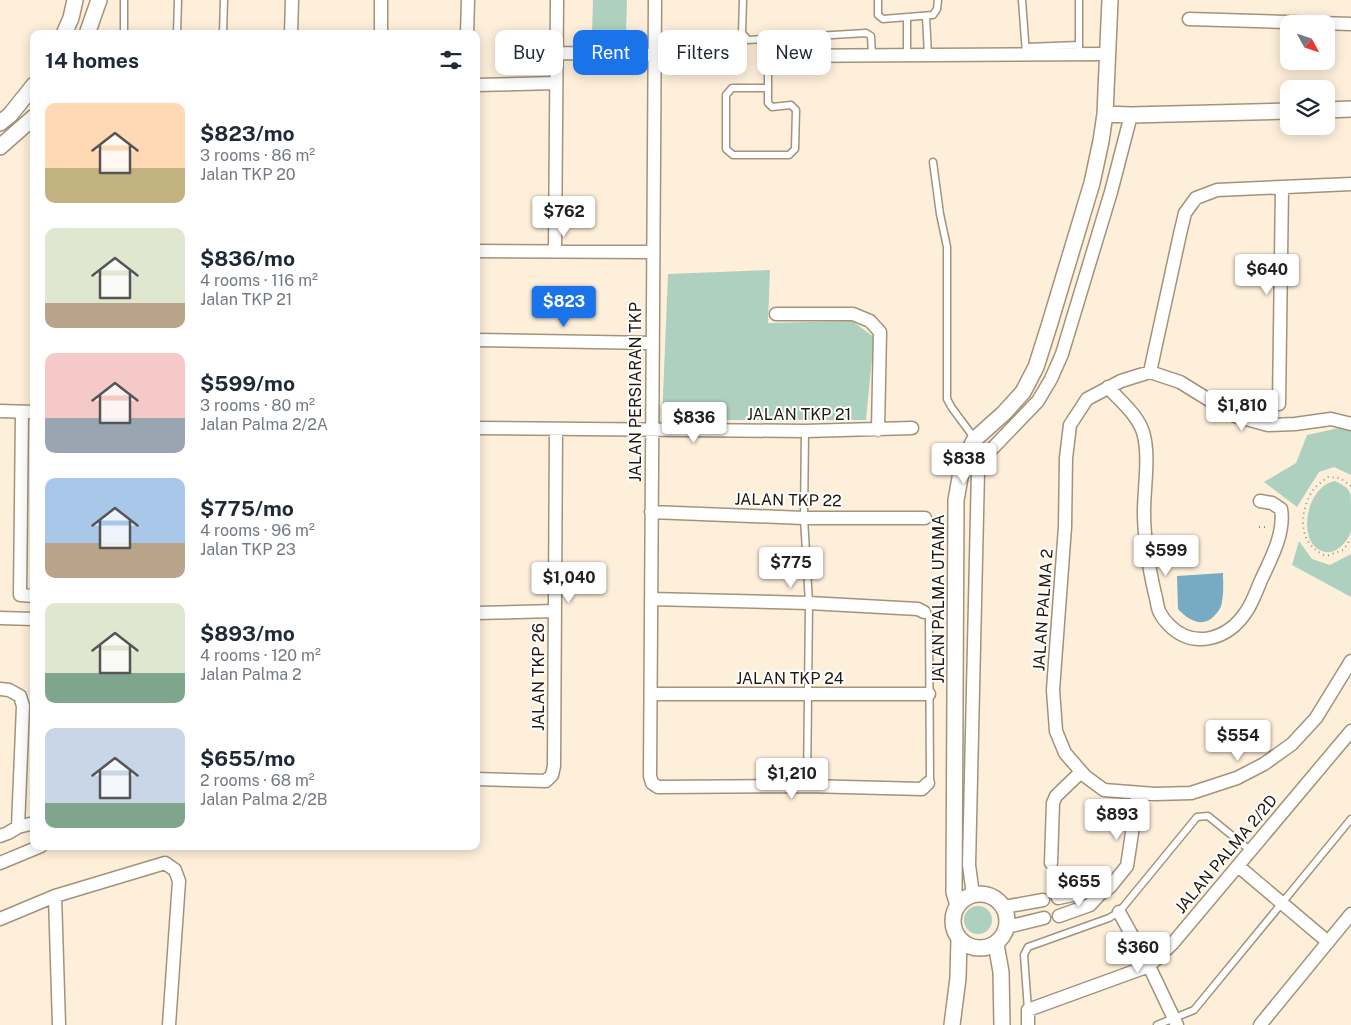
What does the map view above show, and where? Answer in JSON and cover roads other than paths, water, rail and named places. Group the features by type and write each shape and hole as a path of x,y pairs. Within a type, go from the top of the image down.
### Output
{"street":[{"path":"66,30 72,18 75,0"},
{"path":"88,30 99,0"},
{"path":"291,30 292,0"},
{"path":"381,0 381,30"},
{"path":"467,30 468,0"},
{"path":"556,30 557,0"},
{"name":"JALAN PERSIARAN TKP","path":"655,0 650,776 652,783 658,787 807,786"},
{"name":"JALAN PALMA UTAMA","path":"958,905 954,892 956,500 963,461 975,439 1004,413 1023,392 1036,367 1092,183 1105,114 1110,0"},
{"path":"1189,19 1351,24"},
{"path":"831,55 928,55 1079,50 1108,54"},
{"path":"563,53 654,54"},
{"path":"555,251 556,75"},
{"path":"480,85 556,83"},
{"path":"0,123 10,115 30,90"},
{"path":"1335,110 1351,109"},
{"path":"1105,114 1280,111"},
{"path":"973,895 969,865 978,471 988,452 1038,401 1051,379 1062,354 1111,192 1131,115"},
{"path":"0,148 30,121"},
{"path":"1351,184 1216,190 1196,198 1185,213 1150,372 1180,382 1235,416 1268,425 1296,424 1330,419 1351,424"},
{"path":"1279,404 1282,187"},
{"path":"480,251 652,252"},
{"path":"776,314 854,314 870,321 880,332 878,430"},
{"path":"480,340 652,343"},
{"name":"JALAN PALMA 2","path":"1150,372 1121,381 1087,399 1070,425 1066,458 1065,527 1053,690 1056,731 1065,753 1082,772 1104,790 1155,794 1191,793 1237,778 1264,764 1292,744 1346,682 1351,660"},
{"path":"1108,387 1135,416 1143,432 1146,451 1144,522 1153,586 1160,613 1168,625 1181,634 1194,640 1217,638 1233,627 1246,612 1274,553 1282,518 1281,509 1272,503 1260,502"},
{"path":"0,411 28,412 20,594 30,595"},
{"name":"JALAN TKP 21","path":"480,428 806,431 912,428"},
{"name":"JALAN TKP 26","path":"480,779 546,781 552,775 554,766 556,429"},
{"name":"JALAN TKP 22","path":"651,512 804,518 925,518"},
{"path":"651,599 809,603 918,609 924,612"},
{"path":"480,613 555,611"},
{"path":"0,618 30,620"},
{"path":"0,689 9,690 20,696 23,706 18,826"},
{"name":"JALAN TKP 24","path":"651,694 929,694"},
{"name":"JALAN PALMA 2/2D","path":"1028,1010 1150,966 1173,943 1351,731"},
{"path":"1050,863 1053,803 1056,796 1082,772"},
{"path":"807,786 922,789 928,783"},
{"path":"1059,916 1090,905 1110,887 1126,866 1138,793"},
{"path":"0,836 18,826 30,824"},
{"path":"0,863 31,850"},
{"path":"0,920 55,896 165,863 175,870 179,881 169,1025"},
{"path":"1238,866 1328,942"},
{"path":"1058,898 1088,892 1100,894"},
{"path":"982,894 998,900 1007,914 1005,933 996,944 989,947 973,948 966,944 959,939 953,922 954,913 958,905 973,895 982,894"},
{"path":"55,896 59,1025"},
{"path":"1004,908 1043,900"},
{"path":"1119,912 1150,966 1176,1022"},
{"path":"1260,1025 1351,914"},
{"path":"1007,927 1044,918"},
{"path":"952,1025 958,978 959,939"},
{"path":"996,944 1001,972 1002,1025"},
{"path":"1028,1010 1028,1025"}],"lane":[{"path":"124,0 124,30"},
{"path":"177,30 178,0"},
{"path":"223,30 224,0"},
{"path":"742,0 742,33 748,40 866,34 871,36 872,55"},
{"path":"878,0 878,15 883,19 926,17 932,15 938,9 938,0"},
{"path":"1022,0 1026,51"},
{"path":"1079,0 1079,50"},
{"path":"926,17 928,55"},
{"path":"907,18 907,55"},
{"path":"768,75 768,88 768,103 772,107 790,105 796,110 795,149 789,155 733,155 726,149 726,96 732,88 768,88"},
{"path":"933,162 940,214 948,247 947,399 975,439"},
{"path":"806,431 804,518 809,603 807,786"},
{"path":"924,612 928,616 930,780 928,783"},
{"path":"1028,1010 1024,955 1028,947 1109,918 1119,912 1197,817 1208,816 1250,851"},
{"path":"1157,1025 1176,1022 1194,1010 1351,819"}],"water":[{"path":"1223,573 1221,605 1218,612 1210,619 1206,622 1196,621 1186,617 1178,609 1177,576"}]}
